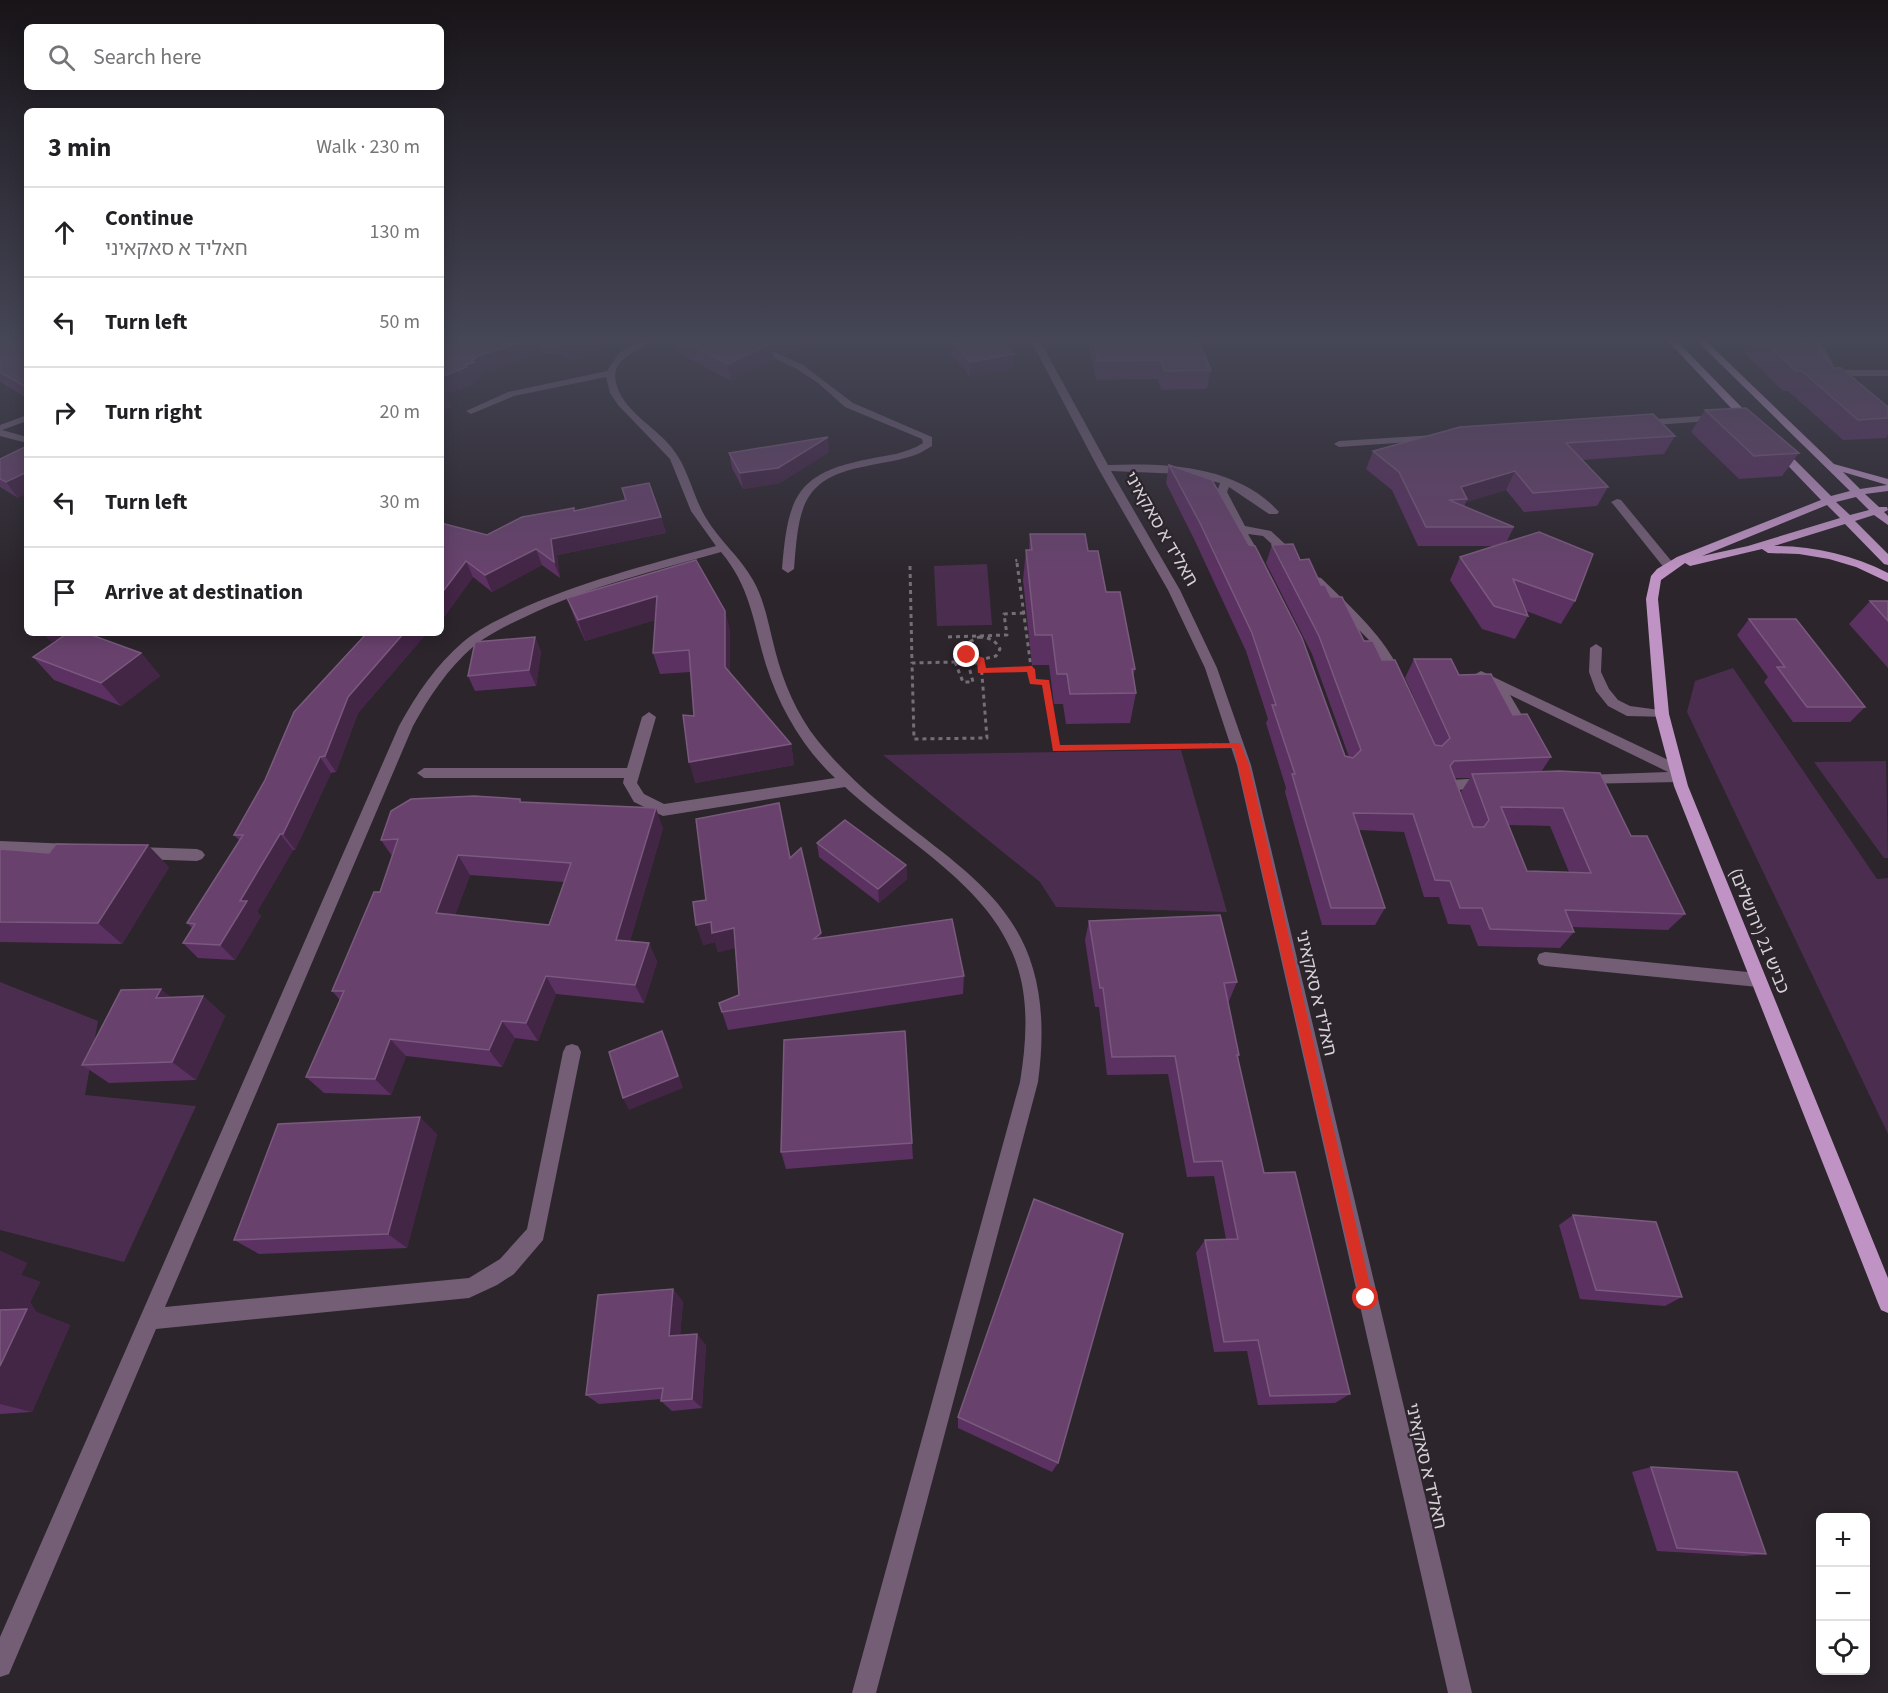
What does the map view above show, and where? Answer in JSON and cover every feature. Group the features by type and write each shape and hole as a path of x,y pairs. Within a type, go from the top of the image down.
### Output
{"main road":[{"path":"1747,418 1762,433"},
{"path":"1782,418 1858,492 1883,510 1888,522"},
{"path":"1770,441 1888,561"},
{"path":"1831,465 1888,482"},
{"name":"כביש 21 (ירושלים)","path":"1888,488 1858,492 1830,500 1709,547 1669,567 1655,579 1652,598 1662,714 1677,773 1711,866 1888,1303"},
{"path":"1669,567 1750,549 1883,510"},
{"path":"1750,549 1794,550 1832,555 1862,565 1888,578"}],"street":[{"path":"636,418 675,459 699,516 737,563 753,591 776,673 813,743 847,781 965,879 988,902 1013,936 1027,972 1034,1008 1035,1045 1029,1082 864,1693"},
{"path":"788,569 793,520 805,494 820,477 838,470 914,453 928,444 927,436 878,418"},
{"name":"חאליד א סאקאיני","path":"1076,418 1174,590 1211,668 1244,765 1460,1693"},
{"path":"1625,424 1715,418"},
{"path":"0,428 24,419"},
{"path":"0,433 24,439"},
{"path":"1339,444 1446,437"},
{"path":"1103,468 1169,470 1226,482 1273,512"},
{"path":"1226,482 1222,492 1256,557"},
{"path":"1617,502 1669,567"},
{"path":"1240,530 1267,533 1275,539 1373,637 1386,655 1400,686"},
{"path":"0,1665 406,726 422,696 442,670 467,645 530,609 605,582 723,548"},
{"path":"1596,648 1595,672 1603,691 1612,703 1628,711 1662,714"},
{"path":"1481,675 1677,773"},
{"path":"1497,682 1519,722"},
{"path":"649,717 630,783 639,798 663,810 847,781"},
{"path":"424,773 633,773"},
{"path":"1575,780 1677,773"},
{"path":"1457,806 1449,785 1506,783"},
{"path":"0,847 83,851"},
{"path":"117,852 197,855"},
{"path":"1545,959 1758,980"},
{"path":"150,1319 469,1288 492,1279 510,1266 536,1233 572,1052"}],"path":[{"path":"1016,559 1033,682 1046,682 1056,749 1237,745"},
{"path":"910,566 914,740 987,738 981,662"},
{"path":"948,637 1007,635 1004,614 1024,614"},
{"path":"912,663 955,662 963,682 973,681 968,663 981,662 996,656 1000,649 994,641 982,637 969,640 964,649 967,655 981,662"},
{"path":"981,670 1031,669"}],"shaded area":[{"path":"987,564 992,625 937,626 934,566"},
{"path":"1733,668 1877,879 1888,878 1888,1134 1687,712 1695,681"},
{"path":"1181,750 1227,912 1056,907 1040,882 883,755"},
{"path":"1886,761 1888,858 1884,858 1814,762"},
{"path":"0,982 98,1021 85,1095 196,1106 124,1262 0,1230"}],"building":[{"path":"1594,418 1657,418 1675,436 1566,443 1608,487 1533,493 1515,471 1461,487 1467,499 1449,500 1514,527 1426,527 1399,472 1373,451 1460,427"},
{"path":"1714,418 1758,418 1799,453 1754,456"},
{"path":"1856,418 1888,418 1858,420"},
{"path":"828,437 778,468 740,473 729,453"},
{"path":"24,447 24,473 6,482 0,479 0,459"},
{"path":"1169,465 1212,480 1249,545 1255,546 1302,638 1345,756 1353,758 1361,750 1319,636 1272,545 1293,544 1300,560 1309,559 1321,585 1325,585 1331,597 1342,597 1364,641 1373,641 1382,660 1395,660 1435,745 1442,746 1450,738 1414,659 1451,659 1459,675 1491,674 1513,715 1527,714 1551,757 1454,761 1450,766 1473,827 1484,827 1489,820 1472,774 1559,771 1600,773 1631,836 1647,836 1685,914 1565,910 1574,932 1490,929 1482,908 1460,908 1450,881 1435,880 1413,814 1353,813 1385,908 1331,908 1292,774 1295,774 1272,705 1276,705 1252,633 1200,523","holes":["1501,807 1563,808 1591,873 1527,871"]},
{"path":"649,483 661,517 551,539 554,562 536,549 485,575 466,561 444,590 444,524 487,535 522,517 574,508 574,511 626,500 622,488"},
{"path":"1539,532 1593,554 1575,601 1513,579 1528,616 1494,606 1460,557"},
{"path":"1030,534 1085,534 1088,551 1098,551 1106,592 1120,592 1135,669 1132,669 1136,693 1070,694 1067,674 1057,674 1052,635 1035,635 1026,550 1032,550"},
{"path":"696,560 725,611 725,667 791,744 689,762 683,715 694,716 689,650 653,653 657,596 578,620 567,598"},
{"path":"1870,601 1888,601 1888,621"},
{"path":"1749,619 1796,619 1865,707 1807,707 1777,667 1785,667"},
{"path":"64,636 94,636 141,653 101,683 33,657"},
{"path":"364,636 401,636 348,697 325,756 320,757 283,834 280,834 240,901 247,901 220,945 183,943 195,924 187,923 243,835 234,835 265,780 294,712"},
{"path":"535,637 529,670 468,676 475,642"},
{"path":"474,796 520,799 520,802 656,808 616,940 649,943 635,985 546,976 526,1023 502,1021 489,1050 390,1039 375,1079 306,1077 344,991 332,991 374,892 380,892 398,839 381,840 391,811 411,799","holes":["458,855 571,863 549,925 436,913"]},
{"path":"779,803 790,858 801,848 821,933 814,939 952,919 964,976 722,1012 719,1003 739,995 734,928 712,933 711,922 696,925 693,902 706,900 696,819"},
{"path":"845,820 906,865 878,889 817,843"},
{"path":"56,844 148,845 98,923 0,922 0,849 49,853"},
{"path":"1220,915 1237,982 1224,983 1239,1055 1237,1055 1264,1173 1295,1172 1350,1394 1270,1396 1258,1340 1224,1342 1205,1240 1238,1239 1222,1161 1194,1162 1175,1056 1112,1057 1103,988 1100,988 1089,921"},
{"path":"161,989 156,998 203,996 172,1062 82,1065 121,990"},
{"path":"662,1031 678,1076 623,1098 609,1052"},
{"path":"905,1031 912,1143 781,1152 784,1040"},
{"path":"420,1117 388,1234 234,1240 278,1124"},
{"path":"1034,1199 1123,1234 1058,1463 958,1417"},
{"path":"1573,1215 1656,1222 1682,1297 1596,1290"},
{"path":"673,1289 669,1336 697,1334 692,1399 661,1401 663,1388 586,1395 598,1295"},
{"path":"27,1309 0,1366 0,1310"},
{"path":"1651,1467 1737,1472 1766,1554 1677,1548"}],"route":[{"path":"967,655 981,660 981,670 1031,669 1033,682 1046,682 1056,749 1237,745 1244,765 1366,1298"}]}
